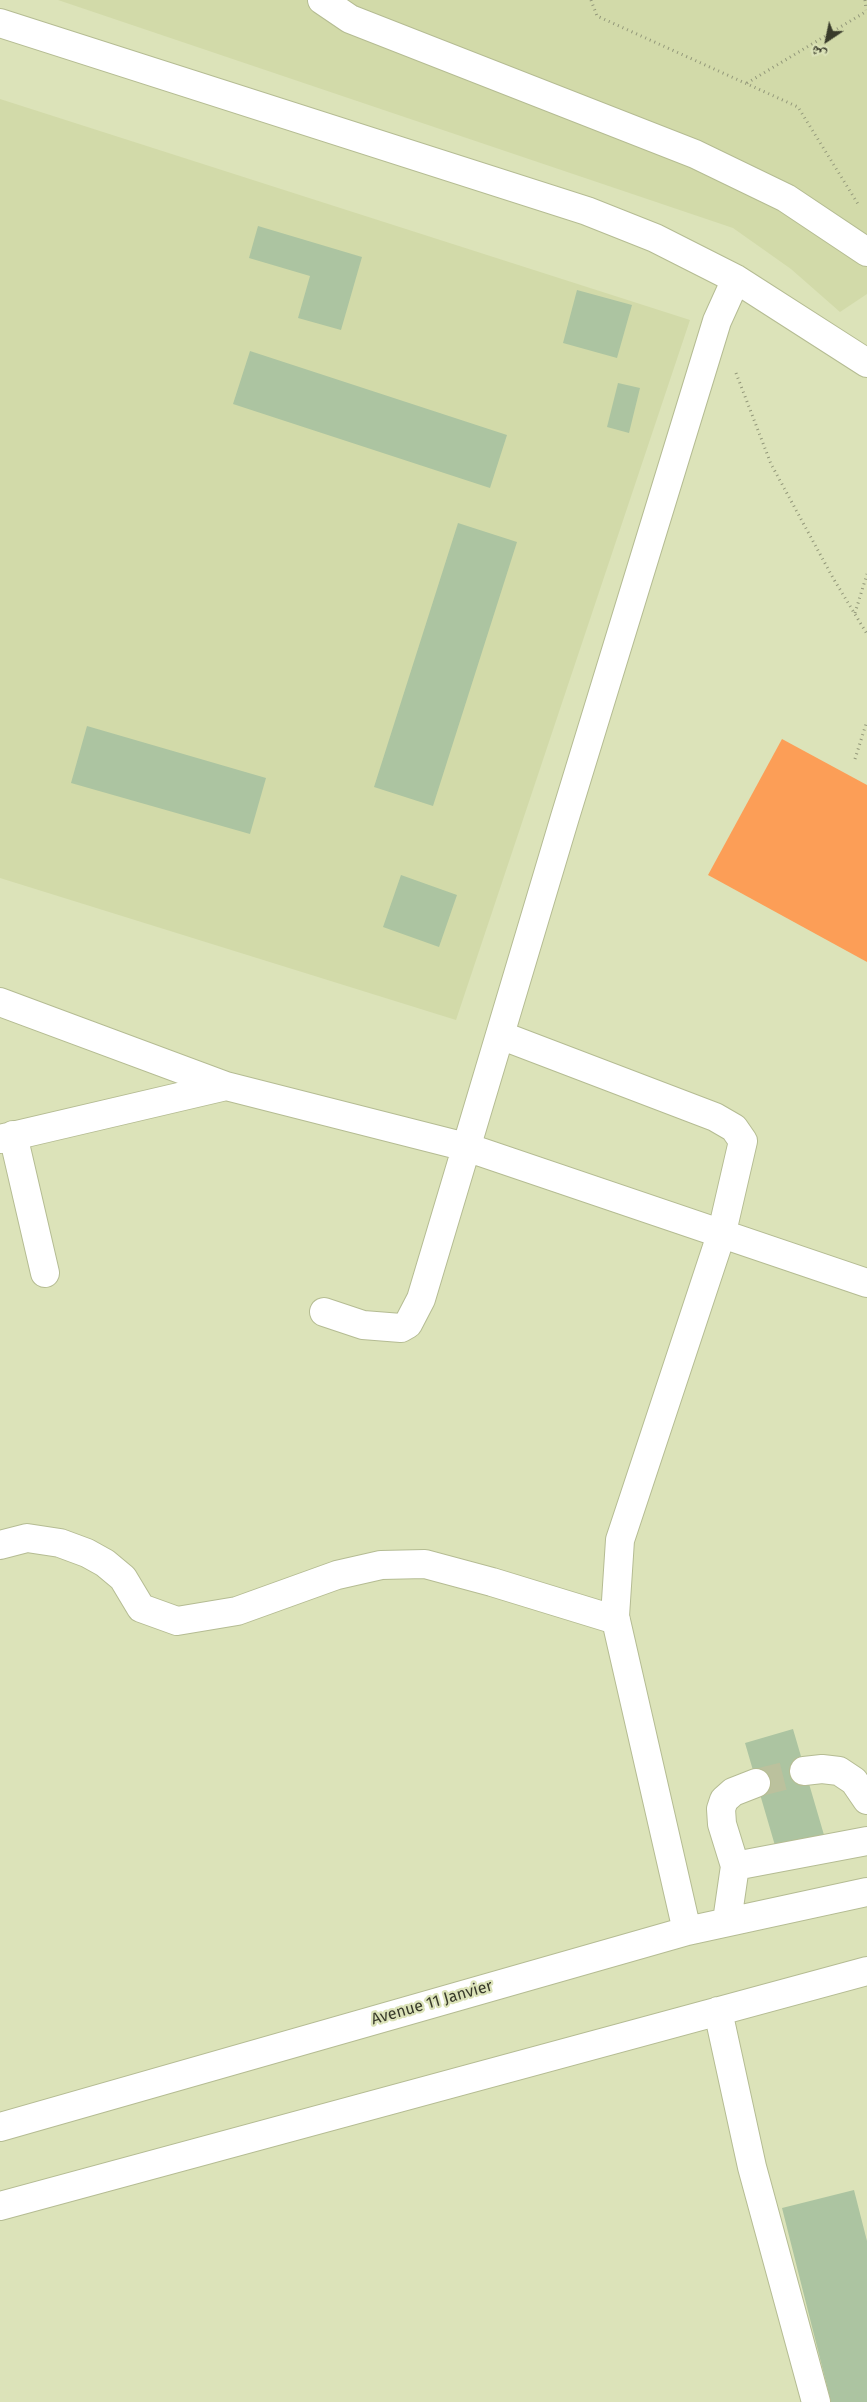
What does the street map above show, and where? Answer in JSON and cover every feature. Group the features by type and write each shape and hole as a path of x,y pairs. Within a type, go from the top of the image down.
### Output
{"street":[{"path":"322,0 350,19 695,154 786,198 867,252"},
{"path":"0,23 587,211 655,238 736,279 867,363"},
{"path":"324,1312 376,1328 401,1328 408,1324 421,1300 717,321 736,279"},
{"path":"0,1002 226,1086 466,1147 867,1282"},
{"path":"500,1035 715,1117 734,1128 743,1141 722,1232 620,1540 616,1620 687,1930"},
{"path":"45,1273 6,1137 226,1086"},
{"path":"0,1545 27,1538 60,1543 87,1553 123,1578 141,1608 177,1622 237,1611 337,1575 381,1565 424,1564 492,1582 616,1620"},
{"path":"804,1771 822,1769 839,1772 854,1781 867,1800"},
{"path":"727,1921 735,1866 722,1824 722,1809 724,1800 733,1792 756,1783"},
{"path":"735,1866 867,1840"},
{"name":"Avenue 11 Janvier","path":"0,2127 687,1930 867,1892"},
{"path":"0,2206 867,1971"},
{"path":"718,2011 752,2167 816,2402"}],"path":[{"path":"592,0 597,16 798,106 862,211"},
{"path":"747,83 867,10 865,0"},
{"path":"717,321 756,428 772,464 833,578 867,634"},
{"path":"855,613 867,574"},
{"path":"855,758 867,722"}],"shaded area":[{"path":"58,0 867,0 867,294 840,312 791,269 733,228"},
{"path":"0,99 690,320 456,1020 0,878"},
{"path":"782,739 867,785 867,962 708,875"}],"building":[{"path":"258,226 362,257 341,330 298,318 310,276 249,258"},
{"path":"577,290 632,305 617,358 563,343"},
{"path":"250,351 507,435 490,488 233,404"},
{"path":"618,383 640,388 629,433 607,427"},
{"path":"458,523 517,542 433,806 374,787"},
{"path":"87,726 266,778 250,834 71,783"},
{"path":"401,875 457,895 439,947 383,927"},
{"path":"793,1729 824,1835 776,1849 745,1743"},
{"path":"854,2190 867,2241 867,2402 831,2402 782,2208"}],"tunnel":[{"path":"756,1783 804,1771"}]}
